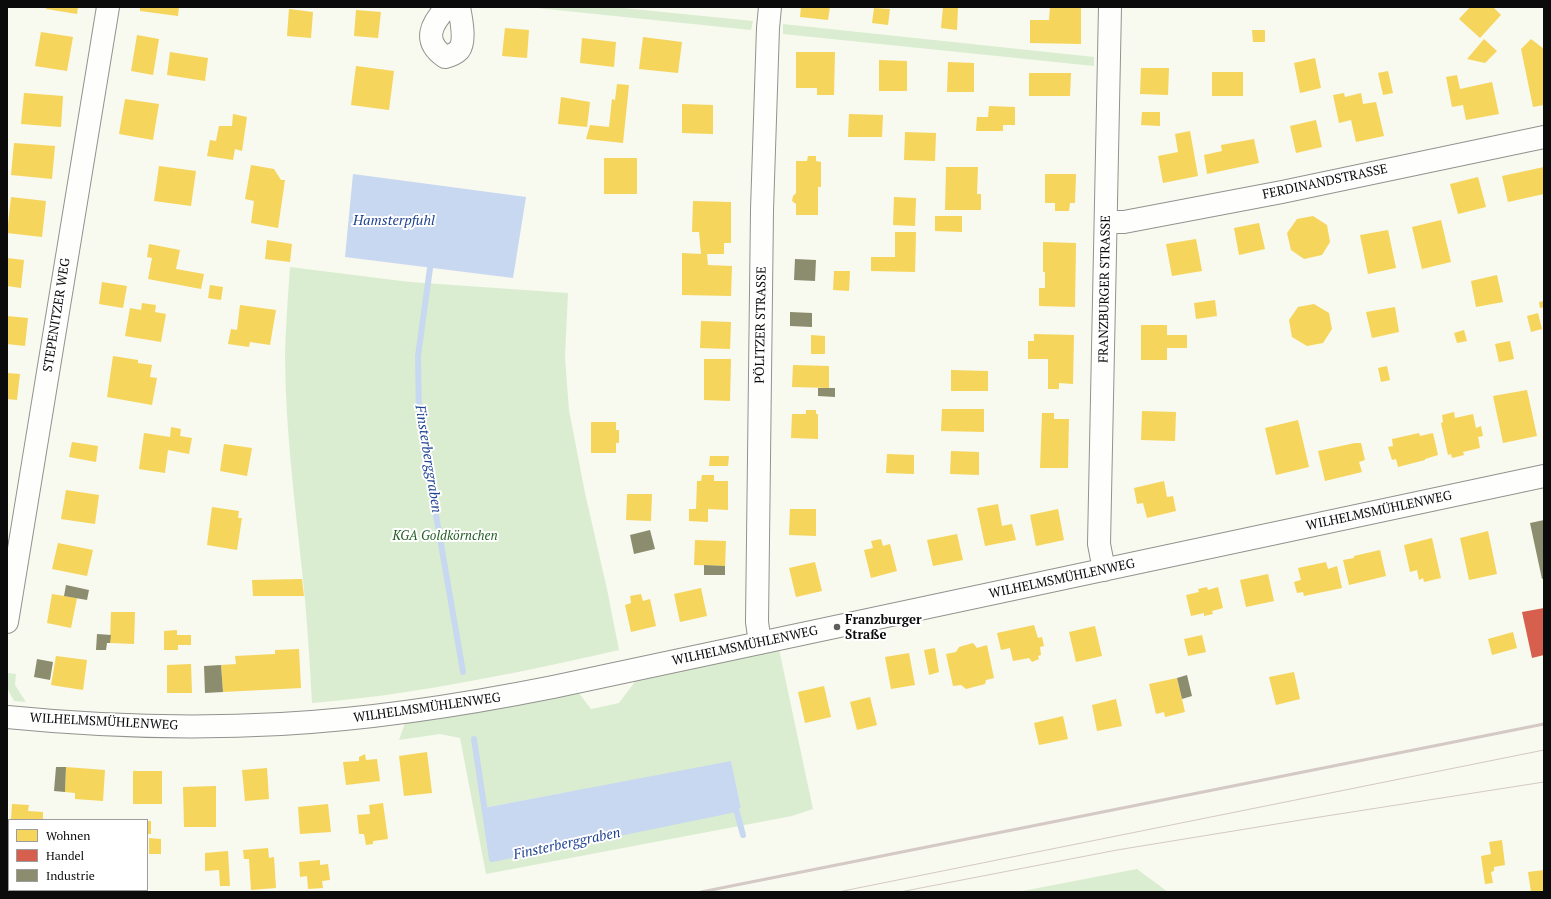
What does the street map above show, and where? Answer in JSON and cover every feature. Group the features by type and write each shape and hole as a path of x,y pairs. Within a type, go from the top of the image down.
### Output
{"street":[{"name":"STEPENITZER WEG","path":"7,622 108,7"},
{"path":"447,7 438,16 432,27 431,36 433,46 444,57 452,55 459,50 462,43 462,23 459,7"},
{"name":"PÖLITZER STRASSE","path":"760,643 757,622 762,210 767,35 770,7"},
{"name":"FRANZBURGER STRASSE","path":"1104,570 1099,544 1110,7"},
{"name":"FERDINANDSTRASSE","path":"1106,222 1124,222 1282,192 1544,137"},
{"name":"WILHELMSMÜHLENWEG","path":"7,717 65,723 198,726 282,724 352,719 499,698 1544,476"}],"green space":[{"path":"527,7 613,7 753,21 751,30"},
{"path":"783,24 1094,57 1094,66 783,34"},
{"name":"KGA Goldkörnchen","path":"290,267 410,282 568,293 565,357 569,410 585,493 619,650 513,673 433,688 371,697 312,703 305,600 287,414 285,352"},
{"path":"779,649 813,809 792,816 486,874 460,738 440,734 399,740 405,723 578,692 591,709 619,703 637,679","holes":["731,762 741,808 491,859 483,808"]},
{"path":"8,673 16,674 15,685 26,702 14,701 7,688"},
{"path":"1137,869 1168,892 1017,892"}],"water":[{"name":"Hamsterpfuhl","path":"353,174 526,197 513,278 345,257"},
{"path":"731,761 741,808 492,859 483,808"}],"building: Wohnen":[{"path":"47,7 78,7 77,14 46,9"},
{"path":"140,7 179,7 178,16 140,11"},
{"path":"801,7 830,7 828,20 800,17"},
{"path":"943,7 958,7 957,30 941,28"},
{"path":"1050,7 1081,7 1081,44 1030,43 1030,20 1049,20"},
{"path":"1470,7 1493,7 1501,15 1480,38 1459,19"},
{"path":"874,8 890,9 888,25 872,23"},
{"path":"289,9 313,12 311,38 287,36"},
{"path":"356,10 381,12 378,38 354,36"},
{"path":"505,28 529,30 527,58 502,56"},
{"path":"1252,30 1265,30 1265,42 1253,42"},
{"path":"41,32 73,37 67,71 35,66"},
{"path":"137,35 159,39 153,75 131,71"},
{"path":"643,37 682,42 678,73 639,69"},
{"path":"582,38 616,42 614,67 580,63"},
{"path":"1484,39 1497,51 1485,63 1467,59"},
{"path":"1531,39 1544,49 1544,105 1533,107 1521,49"},
{"path":"170,52 208,58 205,81 167,75"},
{"path":"796,52 835,52 834,95 817,95 817,88 796,88"},
{"path":"1315,58 1321,88 1300,93 1294,63"},
{"path":"879,60 907,61 907,91 879,91"},
{"path":"948,62 974,63 974,92 947,92"},
{"path":"356,66 394,71 389,110 351,105"},
{"path":"1141,68 1169,68 1168,95 1140,94"},
{"path":"1388,71 1393,93 1383,95 1378,73"},
{"path":"1212,72 1243,72 1243,96 1212,96"},
{"path":"1029,73 1071,73 1070,96 1029,96"},
{"path":"1457,75 1460,89 1492,82 1499,114 1466,120 1463,105 1452,107 1446,77"},
{"path":"617,84 629,85 623,143 586,139 590,125 609,127 612,99 615,100"},
{"path":"24,93 63,96 61,127 21,124"},
{"path":"1344,93 1345,97 1361,93 1363,104 1376,102 1384,136 1356,142 1351,120 1339,123 1333,95"},
{"path":"561,97 590,102 587,127 558,124"},
{"path":"125,99 159,104 153,140 119,134"},
{"path":"682,104 713,105 713,134 682,133"},
{"path":"989,106 1015,107 1015,125 1003,125 1003,131 976,131 977,117 988,117"},
{"path":"1142,112 1160,112 1160,126 1141,125"},
{"path":"233,114 247,117 242,151 235,149 233,160 207,156 210,140 216,141 219,126 232,126"},
{"path":"849,114 883,115 882,137 848,137"},
{"path":"1316,120 1322,147 1296,153 1290,126"},
{"path":"1190,131 1198,176 1163,183 1158,156 1178,152 1175,134"},
{"path":"905,132 936,133 935,161 904,160"},
{"path":"1254,139 1259,163 1207,174 1204,155 1222,151 1221,145"},
{"path":"14,143 55,146 52,179 11,175"},
{"path":"808,156 816,156 816,161 821,162 821,187 818,187 818,215 796,215 796,204 792,201 793,196 796,193 796,161 807,161"},
{"path":"604,158 637,158 637,194 604,194"},
{"path":"251,165 274,169 281,180 285,180 278,228 251,223 254,201 245,199"},
{"path":"159,166 196,171 191,206 154,201"},
{"path":"946,167 978,167 977,194 981,194 981,210 945,210"},
{"path":"1544,167 1544,194 1508,202 1502,176"},
{"path":"1045,174 1076,174 1075,203 1070,203 1069,211 1055,211 1055,203 1045,203"},
{"path":"1478,177 1486,207 1458,214 1450,184"},
{"path":"11,197 46,201 42,237 7,233"},
{"path":"894,197 916,198 915,226 893,225"},
{"path":"693,201 731,202 731,243 724,243 724,254 707,254 708,265 732,266 731,296 682,295 682,253 701,254 699,232 692,232"},
{"path":"935,216 962,216 962,232 935,231"},
{"path":"1313,216 1327,225 1330,242 1322,255 1304,259 1291,250 1287,233 1297,219"},
{"path":"1441,220 1451,262 1422,269 1412,227"},
{"path":"1259,223 1265,249 1239,255 1234,228"},
{"path":"1388,230 1396,268 1368,274 1360,235"},
{"path":"895,232 916,232 915,272 871,271 871,257 895,257"},
{"path":"1196,239 1202,271 1172,276 1166,244"},
{"path":"267,240 292,244 290,262 265,259"},
{"path":"1043,242 1076,243 1075,307 1039,306 1039,288 1045,288 1045,272 1043,272"},
{"path":"149,244 180,250 176,269 204,274 201,289 148,279 152,258 147,257"},
{"path":"7,258 24,260 21,288 7,286"},
{"path":"834,271 850,271 849,291 833,290"},
{"path":"1497,275 1503,302 1476,307 1471,281"},
{"path":"102,282 127,286 123,308 99,304"},
{"path":"210,285 223,287 221,300 208,298"},
{"path":"1215,300 1217,316 1196,319 1194,303"},
{"path":"1544,301 1544,307 1540,308 1539,302"},
{"path":"142,303 156,305 155,312 166,314 161,342 125,336 130,308 141,310"},
{"path":"1314,304 1329,313 1332,329 1323,343 1307,346 1292,337 1289,320 1298,307"},
{"path":"240,305 276,310 270,345 250,342 249,347 228,344 231,329 237,330"},
{"path":"1395,307 1399,332 1372,338 1366,312"},
{"path":"1538,313 1542,329 1531,332 1527,316"},
{"path":"7,316 28,318 25,346 7,344"},
{"path":"701,321 731,322 730,349 700,348"},
{"path":"1141,325 1167,325 1167,335 1187,335 1187,348 1167,348 1167,360 1141,360"},
{"path":"1464,330 1467,341 1457,343 1454,333"},
{"path":"1034,334 1074,335 1073,384 1059,383 1059,389 1048,389 1048,359 1028,359 1028,341 1034,341"},
{"path":"811,335 825,336 825,354 811,354"},
{"path":"1510,341 1514,359 1499,362 1495,344"},
{"path":"113,356 138,360 138,363 152,365 150,377 157,378 152,405 107,397"},
{"path":"704,359 731,359 730,401 704,400"},
{"path":"793,365 829,366 829,388 792,387"},
{"path":"1387,366 1390,380 1381,382 1378,368"},
{"path":"951,370 988,371 988,391 951,391"},
{"path":"7,373 20,374 17,400 7,399"},
{"path":"1527,390 1537,436 1503,443 1493,396"},
{"path":"942,409 984,409 984,432 941,431"},
{"path":"806,410 816,410 816,414 818,414 818,439 791,438 792,414 806,414"},
{"path":"1142,411 1176,412 1175,441 1141,440"},
{"path":"1454,412 1455,418 1473,414 1476,428 1481,426 1483,436 1478,437 1480,448 1463,452 1464,455 1452,458 1451,454 1448,455 1441,423 1443,422 1442,415"},
{"path":"1042,413 1054,413 1054,419 1069,419 1068,468 1040,468"},
{"path":"1298,420 1309,467 1276,475 1265,428"},
{"path":"591,422 616,422 616,430 619,430 619,443 616,443 616,453 591,453"},
{"path":"171,427 181,429 180,436 192,438 189,454 168,450 165,473 139,469 144,433 170,437"},
{"path":"1419,433 1420,436 1433,433 1438,455 1398,467 1396,459 1392,460 1388,447 1393,446 1392,439"},
{"path":"72,442 98,446 96,462 69,457"},
{"path":"1361,443 1365,460 1359,462 1362,472 1325,481 1318,451"},
{"path":"224,444 252,448 247,476 220,471"},
{"path":"951,451 979,452 979,475 950,474"},
{"path":"887,454 914,455 914,474 886,473"},
{"path":"710,456 729,456 728,466 709,466"},
{"path":"702,475 714,475 714,481 728,481 728,510 708,509 708,522 689,521 689,509 696,509 697,481 701,481"},
{"path":"1164,481 1167,497 1173,496 1176,511 1147,518 1143,503 1137,504 1134,488"},
{"path":"66,490 99,495 95,524 61,519"},
{"path":"627,494 652,494 651,521 626,520"},
{"path":"998,504 1002,526 1012,524 1016,540 985,546 977,508"},
{"path":"212,507 239,511 238,518 242,518 237,550 207,545"},
{"path":"790,509 816,509 816,536 789,535"},
{"path":"1058,509 1064,540 1036,546 1030,515"},
{"path":"1488,531 1497,574 1469,580 1460,538"},
{"path":"957,534 963,560 933,566 927,540"},
{"path":"1432,538 1441,578 1424,582 1423,578 1419,580 1417,570 1410,572 1404,545"},
{"path":"881,539 883,546 890,544 897,571 871,578 864,550 873,548 871,541"},
{"path":"695,540 726,541 725,566 694,565"},
{"path":"58,543 93,550 87,576 52,569"},
{"path":"1380,550 1386,576 1349,585 1343,560"},
{"path":"815,562 822,591 796,597 789,568"},
{"path":"1326,562 1328,569 1337,566 1342,588 1304,596 1303,592 1297,593 1294,582 1301,580 1298,568"},
{"path":"1268,574 1274,601 1246,607 1240,580"},
{"path":"302,579 304,596 253,596 252,580"},
{"path":"1207,587 1208,590 1218,587 1223,608 1212,611 1213,614 1204,616 1204,613 1191,616 1186,595 1199,592 1198,589"},
{"path":"701,588 707,616 680,622 674,594"},
{"path":"52,594 77,598 71,628 47,623"},
{"path":"641,594 643,601 650,599 656,626 631,632 625,605 631,603 630,596"},
{"path":"111,612 135,612 134,644 110,643"},
{"path":"1034,625 1038,638 1042,637 1044,646 1040,647 1041,655 1038,656 1039,659 1032,662 1029,658 1013,661 1010,648 1001,650 997,633"},
{"path":"1095,626 1102,656 1076,662 1069,632"},
{"path":"177,630 177,635 191,635 191,645 178,645 178,650 164,650 164,631"},
{"path":"1513,632 1517,648 1492,655 1488,639"},
{"path":"1202,635 1206,652 1188,656 1184,639"},
{"path":"973,643 977,648 987,645 994,678 986,680 985,684 966,689 961,685 953,686 946,654 956,652 959,647"},
{"path":"935,648 939,672 929,675 924,650"},
{"path":"299,649 301,688 223,692 221,665 236,664 235,656 275,654 275,650"},
{"path":"909,653 915,685 891,689 885,657"},
{"path":"56,656 87,660 83,690 51,685"},
{"path":"191,664 192,693 167,693 167,665"},
{"path":"1294,672 1300,699 1276,705 1269,677"},
{"path":"1177,678 1185,712 1165,717 1164,712 1156,714 1149,684"},
{"path":"824,686 831,717 805,723 798,692"},
{"path":"870,697 877,725 857,730 850,702"},
{"path":"1116,699 1122,726 1097,731 1092,705"},
{"path":"1063,716 1068,739 1039,745 1034,723"},
{"path":"427,752 432,793 404,796 399,756"},
{"path":"365,754 366,760 377,759 380,781 346,785 343,762 359,761 359,757"},
{"path":"66,767 105,770 103,801 75,799 75,793 65,792"},
{"path":"267,768 269,799 245,801 242,770"},
{"path":"133,771 162,771 162,804 133,804"},
{"path":"216,786 216,827 184,827 183,787"},
{"path":"383,803 388,839 373,841 373,844 366,845 364,834 359,834 357,815 370,814 369,805"},
{"path":"12,804 29,805 28,811 43,812 43,819 11,819"},
{"path":"328,804 331,832 300,834 298,807"},
{"path":"148,821 151,821 151,834 148,834"},
{"path":"149,838 161,839 161,854 149,854"},
{"path":"1502,840 1505,865 1494,867 1494,871 1491,872 1493,883 1485,884 1481,856 1491,854 1489,842"},
{"path":"268,848 269,858 274,857 276,888 251,890 249,859 244,859 243,850"},
{"path":"228,851 230,886 220,886 219,870 205,871 205,853"},
{"path":"320,860 320,865 328,864 330,880 322,881 323,888 308,889 307,876 300,877 299,862"},
{"path":"1544,870 1544,892 1531,892 1528,872"},
{"path":"70,891 101,891 101,892"},
{"path":"158,891 158,892 127,892"}],"building: Handel":[{"path":"1544,608 1544,655 1532,658 1522,612"}],"building: Industrie":[{"path":"795,259 816,260 815,281 794,280"},
{"path":"790,312 812,313 812,327 790,326"},
{"path":"818,388 835,388 835,397 818,396"},
{"path":"1544,520 1544,578 1542,579 1530,523"},
{"path":"650,530 655,549 634,554 630,535"},
{"path":"704,565 725,566 725,575 704,575"},
{"path":"66,585 89,590 87,600 64,596"},
{"path":"97,634 111,635 110,643 107,643 106,650 96,650"},
{"path":"37,659 53,662 50,680 34,677"},
{"path":"221,665 223,692 205,693 204,666"},
{"path":"1187,675 1192,696 1182,699 1177,678"},
{"path":"56,767 66,767 65,792 54,791"}],"waterway":[{"name":"Finsterberggraben","path":"430,268 418,356 419,416 463,672"},
{"name":"Finsterberggraben","path":"474,739 492,859 736,809 743,835"}],"tram line":[{"path":"838,892 1544,750"},
{"path":"900,892 1117,850 1544,782"}],"railway":[{"path":"701,892 1544,724"}],"place":[{"name":"Franzburger Straße","path":"837,627"}]}
